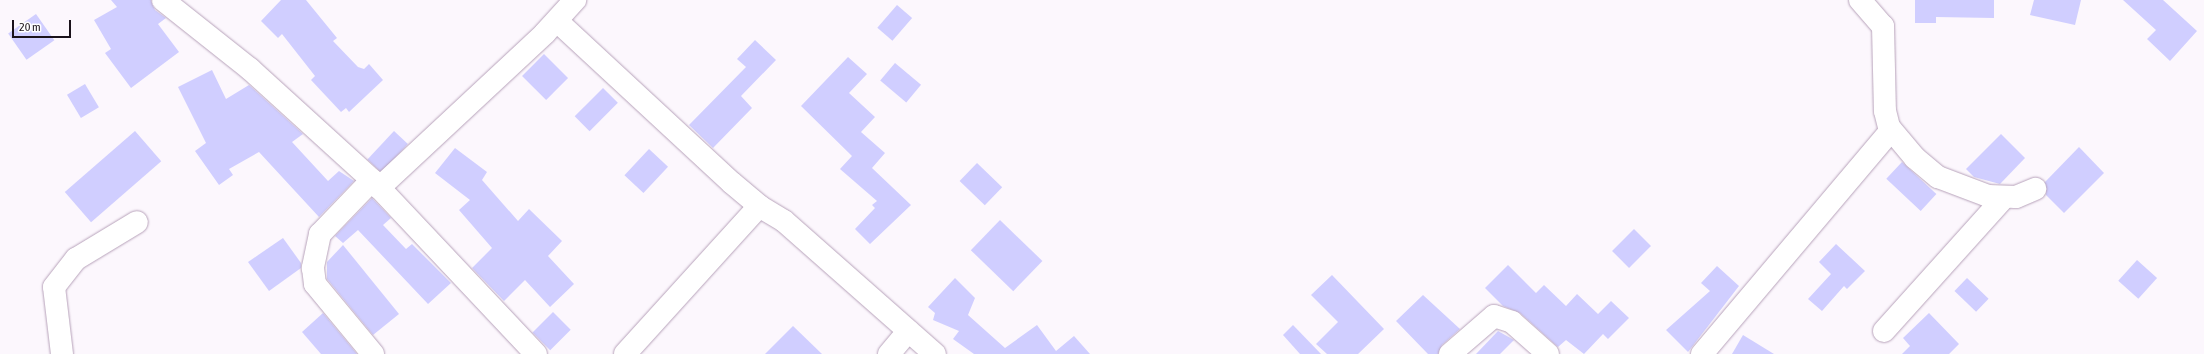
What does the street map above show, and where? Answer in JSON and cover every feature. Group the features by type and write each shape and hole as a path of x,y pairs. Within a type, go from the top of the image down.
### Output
{"street":[{"path":"163,0 250,69 376,184 536,354"},
{"path":"373,354 315,284 313,268 320,234 557,21 575,0"},
{"path":"1860,0 1883,26 1884,111 1891,130 1914,158 1938,177 2003,199"},
{"path":"557,21 759,206 784,221 935,354"},
{"path":"1702,354 1891,130"},
{"path":"1884,331 2003,199 2035,189"},
{"path":"625,354 759,206"},
{"path":"62,354 54,287 76,259 137,222"},
{"path":"1450,354 1494,316 1512,322 1548,354"},
{"path":"889,354 908,331"}],"building":[{"path":"111,0 151,0 155,10 166,18 158,24 179,52 131,88 105,53 111,49 94,20 117,7"},
{"path":"281,0 306,0 337,38 333,41 358,67 364,69 369,64 383,80 349,112 346,108 341,112 311,80 315,76 282,34 278,38 261,21"},
{"path":"1915,0 1994,0 1994,18 1936,17 1936,23 1915,23"},
{"path":"2034,0 2081,0 2075,25 2030,15"},
{"path":"2123,0 2163,0 2197,31 2170,61 2147,39 2156,30"},
{"path":"897,5 912,18 892,41 877,28"},
{"path":"36,14 54,40 27,60 8,34"},
{"path":"755,40 776,60 741,96 752,108 713,148 689,125 746,67 737,59"},
{"path":"544,54 568,78 546,100 522,76"},
{"path":"848,57 867,74 849,93 875,117 861,132 885,153 872,168 911,205 870,244 855,229 875,208 872,205 877,201 840,169 852,156 801,106"},
{"path":"895,63 921,85 906,102 880,81"},
{"path":"212,70 226,99 249,85 303,134 292,142 328,181 339,171 354,181 319,217 259,152 229,169 233,175 219,185 195,151 206,143 178,87"},
{"path":"85,84 99,107 81,118 67,95"},
{"path":"603,88 618,103 590,131 575,116"},
{"path":"135,131 161,161 91,222 65,192"},
{"path":"394,131 408,144 381,172 367,160"},
{"path":"2001,134 2025,158 2000,184 1974,177 1966,169"},
{"path":"2079,147 2104,173 2064,213 2046,195 2045,182"},
{"path":"455,148 487,172 482,180 518,221 529,209 562,241 548,256 574,284 550,307 525,280 504,301 472,268 492,248 459,210 470,200 435,173"},
{"path":"649,149 668,167 643,193 624,175"},
{"path":"1902,162 1936,194 1921,211 1886,179"},
{"path":"977,163 1002,187 985,205 960,181"},
{"path":"372,198 391,218 383,225 406,249 412,244 451,283 428,304 358,230 343,243 335,236"},
{"path":"1000,220 1042,261 1013,291 971,250"},
{"path":"1634,229 1651,246 1629,268 1612,251"},
{"path":"283,238 301,263 301,268 269,291 248,262"},
{"path":"1836,244 1865,271 1847,289 1844,286 1822,311 1808,299 1831,274 1819,262"},
{"path":"343,245 399,314 373,335 327,279 327,262"},
{"path":"2137,260 2157,278 2138,299 2118,281"},
{"path":"1508,265 1536,293 1544,285 1566,306 1577,294 1598,314 1611,301 1629,318 1608,339 1603,334 1584,354 1566,340 1558,347 1520,313 1503,306 1485,288"},
{"path":"1717,266 1739,286 1688,352 1666,330 1710,291 1701,283"},
{"path":"1332,275 1384,329 1358,354 1327,354 1316,344 1338,322 1311,295"},
{"path":"955,278 975,298 968,315 1005,348 1037,325 1056,351 1074,336 1090,354 974,354 953,339 959,331 933,320 935,313 928,307"},
{"path":"1967,278 1989,299 1976,312 1954,291"},
{"path":"1423,295 1460,329 1442,345 1438,354 1428,354 1396,321"},
{"path":"553,312 571,330 550,350 532,333"},
{"path":"323,313 357,354 321,354 302,332"},
{"path":"1929,313 1959,344 1949,354 1902,354 1910,346 1903,338"},
{"path":"1293,325 1321,354 1300,354 1283,335"},
{"path":"793,326 822,354 765,354"},
{"path":"1498,331 1514,340 1500,354 1476,354"},
{"path":"1743,335 1774,354 1732,354"}]}
